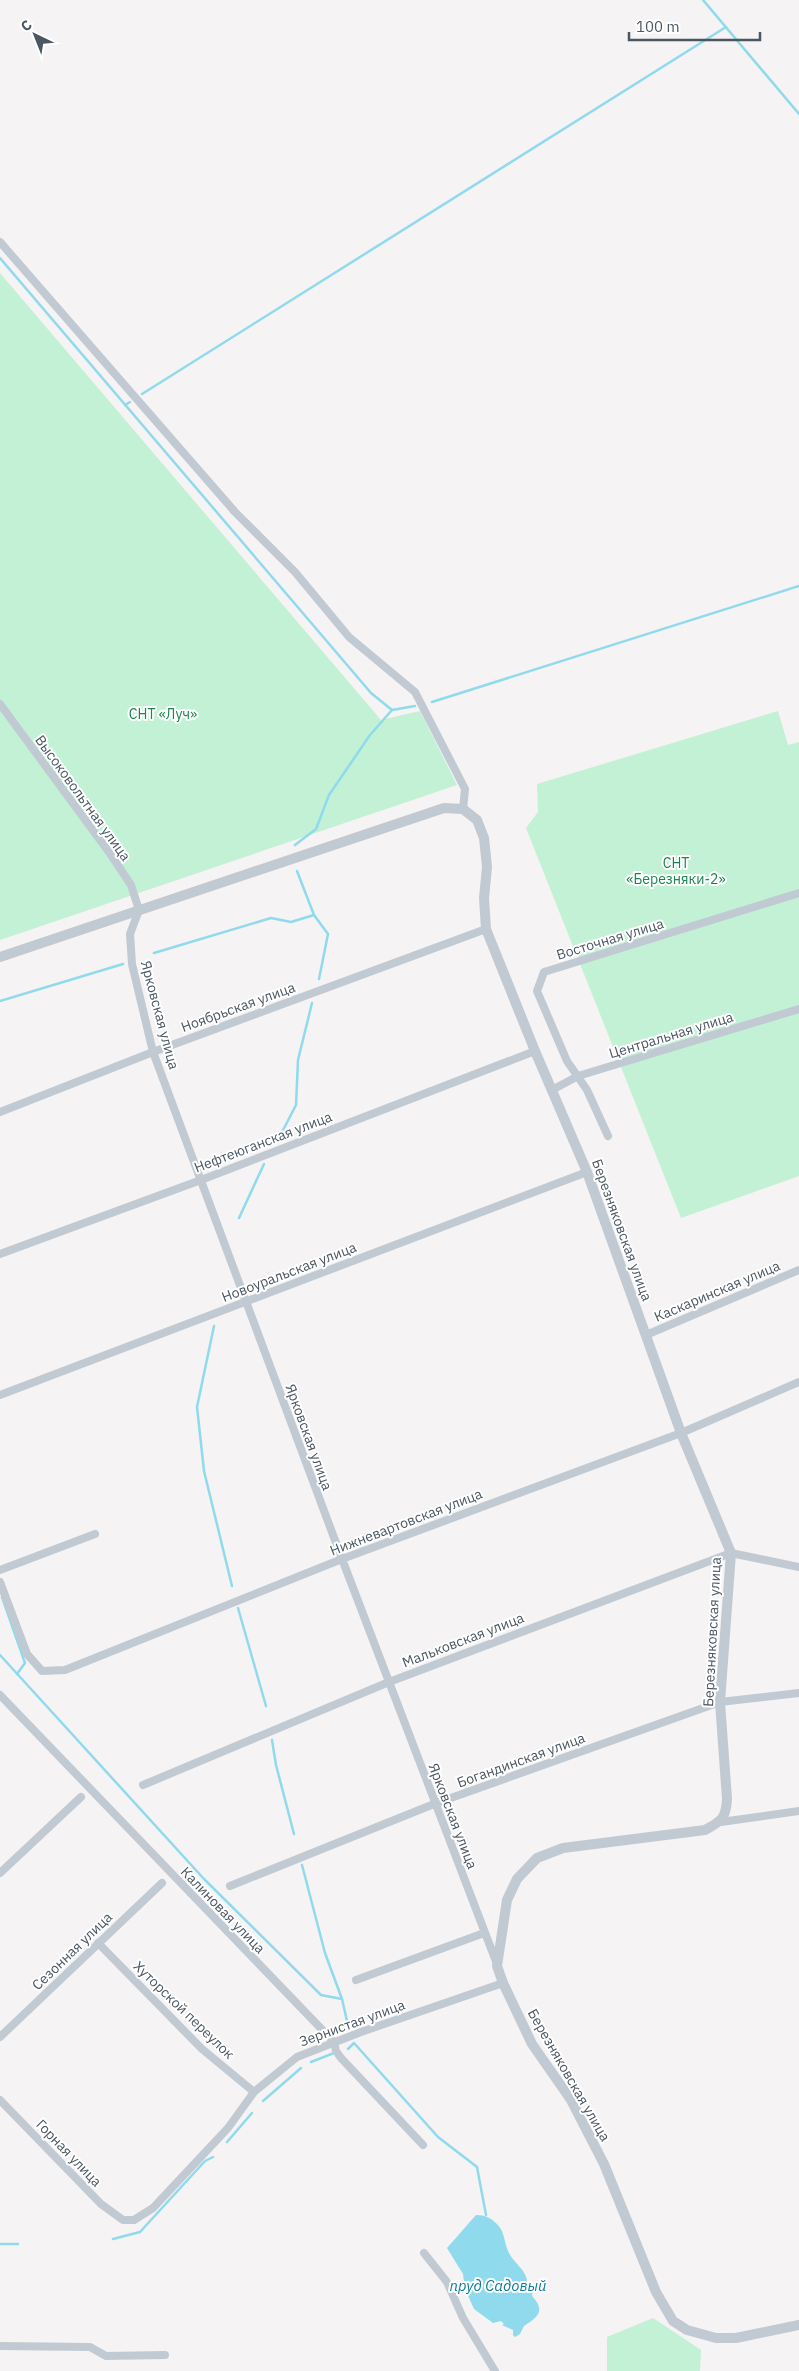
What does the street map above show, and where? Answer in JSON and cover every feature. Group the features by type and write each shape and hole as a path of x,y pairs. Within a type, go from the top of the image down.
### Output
{"street":[{"path":"0,242 235,512 295,572 348,637 415,692 465,789 463,809 444,808 0,958"},
{"name":"Высоковольтная улица","path":"0,704 112,855 130,885 139,910"},
{"name":"Березняковская улица","path":"463,809 477,820 484,838 487,867 484,898 486,929 535,1051 587,1172 681,1433 731,1553 720,1702 727,1799 726,1811 721,1822 705,1830 563,1848 537,1858 517,1879 507,1900 497,1966 532,2044 571,2100 604,2164 656,2292 673,2321 687,2330 716,2338 736,2338 799,2325"},
{"name":"Восточная улица","path":"608,1136 587,1090 567,1061 537,991 544,972 799,893"},
{"name":"Ярковская улица","path":"139,910 130,934 132,964 153,1052 245,1302 497,1966"},
{"name":"Ноябрьская улица","path":"0,1112 153,1052 486,929"},
{"name":"Центральная улица","path":"552,1090 578,1076 799,1009"},
{"name":"Нефтеюганская улица","path":"0,1254 201,1180 535,1051"},
{"name":"Новоуральская улица","path":"0,1395 587,1172"},
{"name":"Каскаринская улица","path":"646,1335 799,1270"},
{"name":"Нижневартовская улица","path":"0,1582 27,1654 42,1671 66,1670 342,1559 681,1433 799,1382"},
{"path":"0,1570 95,1534"},
{"path":"731,1553 799,1567"},
{"name":"Мальковская улица","path":"143,1785 389,1682 731,1553"},
{"name":"Богандинская улица","path":"230,1886 434,1804 720,1702 799,1693"},
{"name":"Калиновая улица","path":"0,1695 334,2042 336,2051 341,2058 423,2145"},
{"path":"0,1873 80,1796"},
{"path":"721,1822 799,1811"},
{"name":"Сезонная улица","path":"0,2037 162,1883"},
{"path":"356,1980 484,1933"},
{"name":"Хуторской переулок","path":"98,1943 202,2049 254,2092"},
{"name":"Зернистая улица","path":"123,2220 134,2220 152,2208 228,2128 254,2092 297,2057 334,2042 503,1983"},
{"name":"Горная улица","path":"0,2100 101,2204 123,2220"},
{"path":"424,2253 448,2282 463,2318 495,2371"},
{"path":"0,2346 90,2347 106,2356 165,2355"}],"green space":[{"name":"СНТ «Луч»","path":"0,273 381,720 420,711 457,785 0,940"},
{"name":"СНТ «Березняки-2»","path":"778,711 788,745 799,742 799,1176 681,1218 526,828 538,812 537,784"},
{"path":"653,2318 701,2350 700,2371 607,2371 607,2337"}],"water":[{"name":"пруд Садовый","path":"476,2215 488,2217 500,2227 509,2253 524,2272 527,2286 533,2288 532,2296 539,2306 536,2317 524,2326 520,2334 515,2337 513,2330 502,2325 504,2324 501,2321 493,2323 474,2309 465,2289 463,2274 447,2248"}],"waterway":[{"path":"703,0 799,114"},
{"path":"142,394 726,27"},
{"path":"0,258 371,693 392,710 415,706"},
{"path":"125,405 130,402"},
{"path":"432,702 799,586"},
{"path":"295,845 316,829 329,795 370,735 392,710"},
{"path":"297,871 314,915 328,934 319,979"},
{"path":"154,953 271,918 291,922 314,915"},
{"path":"0,1001 123,964"},
{"path":"278,1140 296,1105 298,1060 312,1003"},
{"path":"239,1218 264,1164"},
{"path":"214,1326 197,1407 204,1471 232,1586"},
{"path":"2,1597 25,1663 17,1674"},
{"path":"238,1608 266,1706"},
{"path":"0,1655 204,1879 321,1995 342,1999 347,2021"},
{"path":"272,1740 276,1765 294,1834"},
{"path":"302,1865 325,1953 342,1999"},
{"path":"348,2049 354,2043 438,2137 477,2167 486,2215"},
{"path":"311,2062 334,2053"},
{"path":"263,2101 301,2068"},
{"path":"227,2142 252,2113"},
{"path":"113,2239 140,2232 205,2161 213,2157"},
{"path":"0,2244 18,2244"}]}
